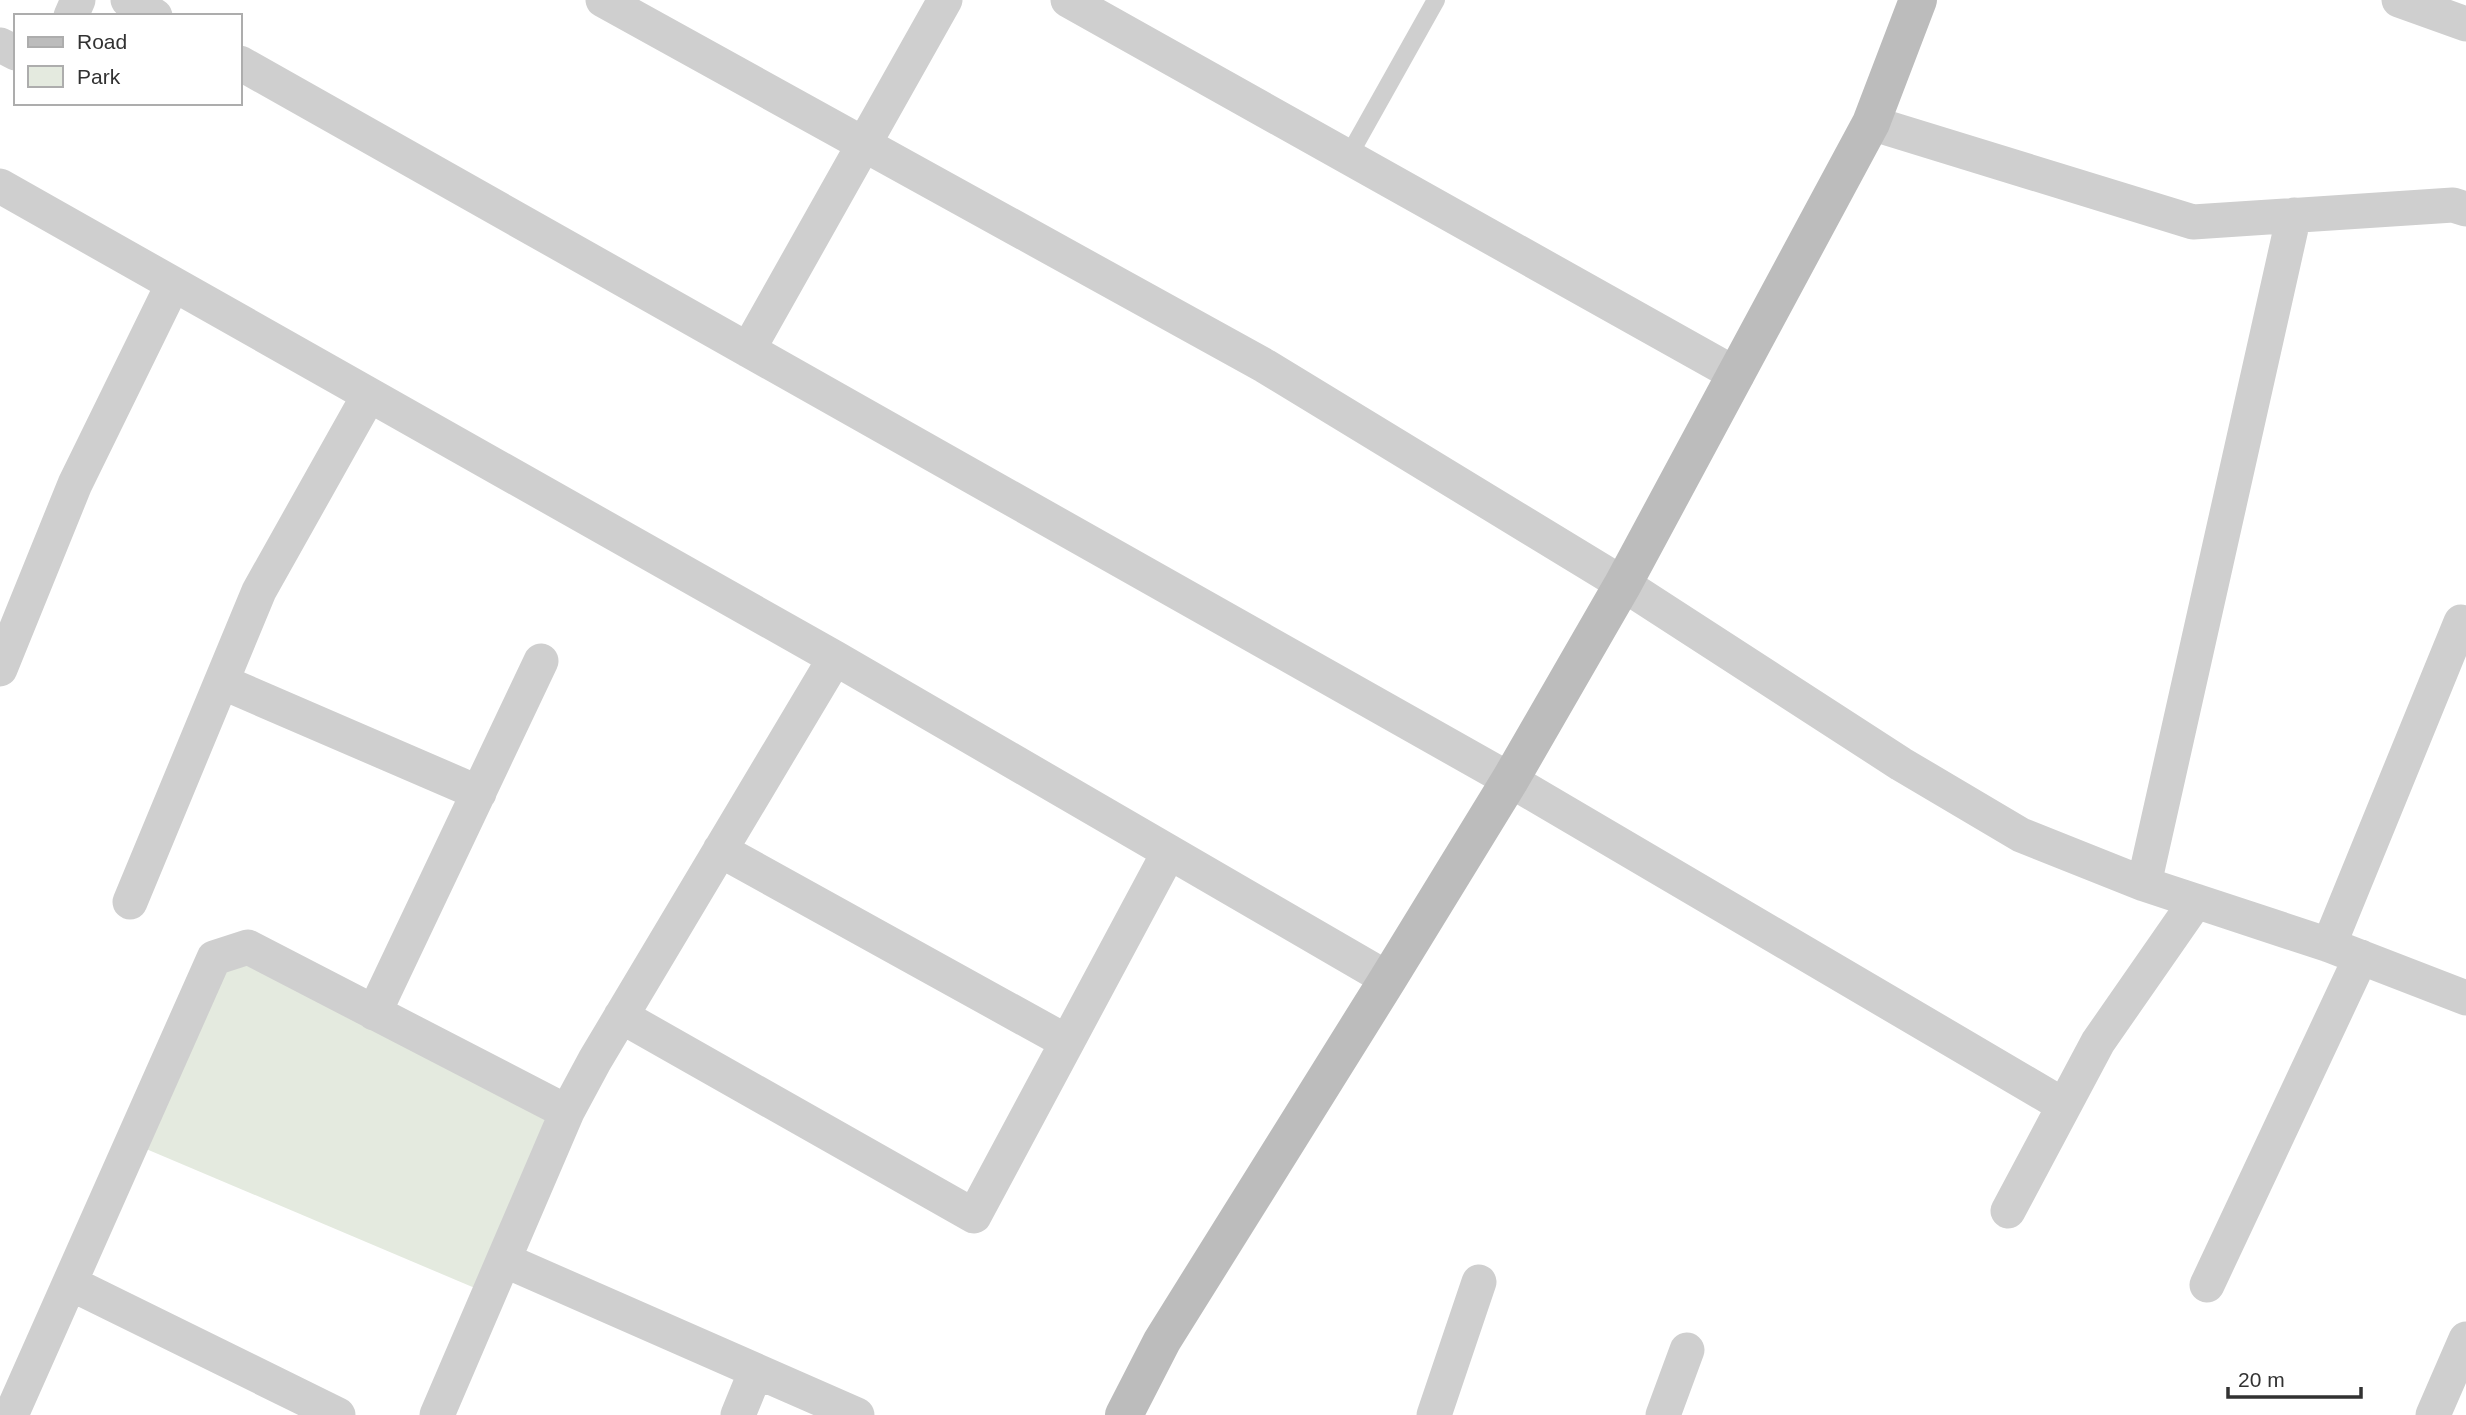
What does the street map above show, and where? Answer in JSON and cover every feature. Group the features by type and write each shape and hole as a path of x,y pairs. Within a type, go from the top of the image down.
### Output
{"street":[{"path":"128,0 152,14"},
{"path":"603,0 1265,366 1623,584 1901,764 2021,835 2144,884 2345,951 2466,998"},
{"path":"748,350 945,0"},
{"path":"1068,0 1737,375"},
{"path":"1124,1415 1162,1341 1510,780 1623,584 1871,123 1917,0"},
{"path":"2399,0 2466,24"},
{"path":"242,64 1510,780 2063,1105"},
{"path":"1871,123 2193,222 2453,205 2466,209"},
{"path":"0,186 835,658 1388,979"},
{"path":"2144,884 2294,215"},
{"path":"0,669 8,627 173,284"},
{"path":"130,902 259,591 369,395"},
{"path":"2207,1285 2345,951 2461,622"},
{"path":"437,1415 567,1112 621,1016 835,658"},
{"path":"374,1013 541,661"},
{"path":"222,682 479,793"},
{"path":"720,850 1067,1042"},
{"path":"621,1016 974,1216 1169,852"},
{"path":"2008,1210 2098,1042 2196,901"},
{"path":"10,1415 214,958 248,947 567,1112"},
{"path":"504,1260 857,1415"},
{"path":"1434,1415 1479,1282"},
{"path":"70,1283 338,1415"},
{"path":"2433,1415 2466,1339"},
{"path":"1663,1415 1688,1350"},
{"path":"738,1415 756,1371"}],"lane":[{"path":"1348,157 1436,0"}],"green space":[{"path":"248,947 566,1116 489,1294 132,1143 214,958"}]}
